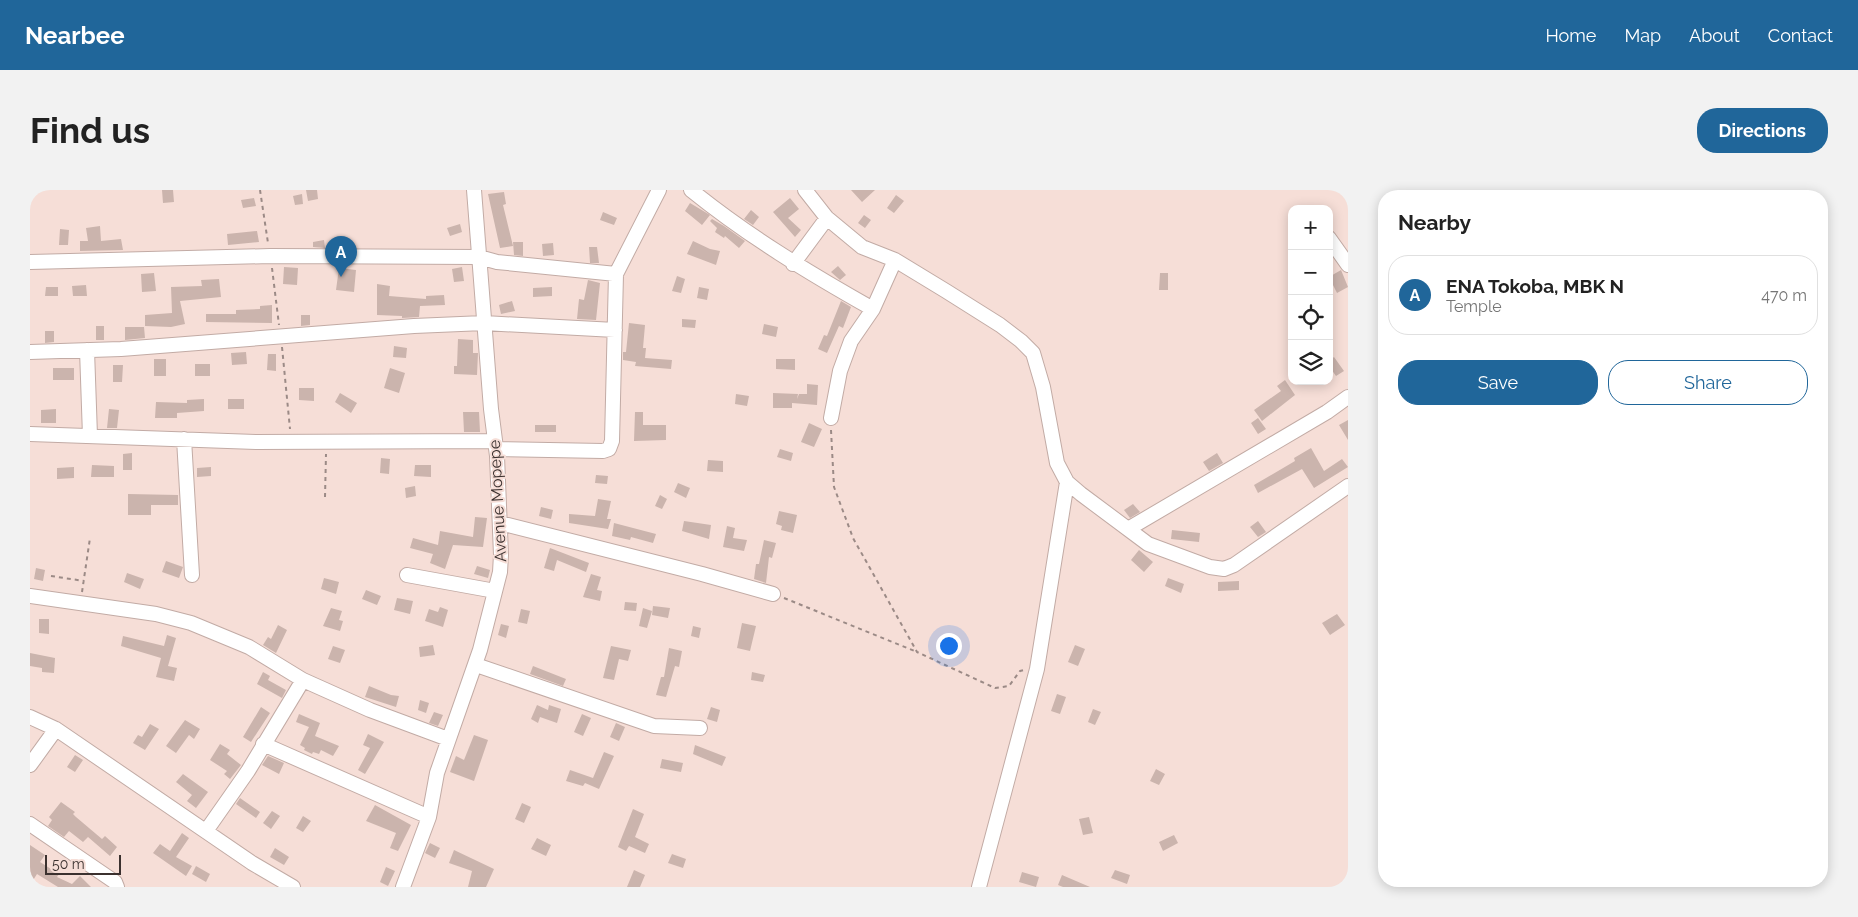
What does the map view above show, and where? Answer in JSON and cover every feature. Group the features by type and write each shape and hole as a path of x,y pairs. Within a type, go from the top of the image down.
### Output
{"street":[{"name":"Avenue Mopepe","path":"403,887 429,817 437,773 448,739 476,665 495,591 501,555 495,445 474,190"},
{"path":"30,434 292,442 495,445 603,452 609,449 612,441 616,274 659,190"},
{"path":"690,190 720,214 793,264 873,309"},
{"path":"805,190 827,218 862,248 895,260 1000,325 1021,341 1033,354 1043,387 1057,463 1067,482 1148,544 1210,568 1224,569 1234,565 1348,486"},
{"path":"793,264 827,218"},
{"path":"1333,244 1348,265"},
{"path":"30,262 270,256 480,257 497,262 616,274"},
{"path":"831,418 842,363 851,341 873,309 895,260"},
{"path":"30,352 87,350 414,326 484,323 615,330"},
{"path":"87,350 90,436"},
{"path":"1128,529 1327,412 1348,397"},
{"path":"184,439 192,575"},
{"path":"979,887 1037,669 1067,482"},
{"path":"500,523 773,594"},
{"path":"407,575 495,591"},
{"path":"30,596 156,614 191,623 249,647 303,680 370,710 448,739"},
{"path":"476,665 654,726 700,728"},
{"path":"206,831 303,680"},
{"path":"30,717 56,728 252,863 294,887"},
{"path":"30,765 56,728"},
{"path":"263,744 429,817"},
{"path":"30,824 115,882 117,887"}],"path":[{"path":"260,190 281,337 292,442"},
{"path":"831,418 834,487 850,530 917,652"},
{"path":"325,497 326,442"},
{"path":"80,602 90,538"},
{"path":"51,576 84,581"},
{"path":"773,594 917,652 995,688 1009,686 1020,671 1037,669"}],"building":[{"path":"162,190 173,190 174,202 163,203"},
{"path":"306,190 317,190 318,199 308,201"},
{"path":"851,190 875,190 862,202"},
{"path":"504,192 506,204 503,205 513,246 500,248 488,194"},
{"path":"302,194 303,204 295,205 293,196"},
{"path":"896,195 904,201 894,213 887,208"},
{"path":"254,198 256,206 243,208 241,200"},
{"path":"790,198 799,209 788,218 801,230 795,237 773,212"},
{"path":"690,203 710,215 702,225 685,211"},
{"path":"751,210 759,217 753,225 744,219"},
{"path":"603,212 617,218 614,225 600,220"},
{"path":"864,215 871,220 865,228 858,223"},
{"path":"712,219 745,241 739,248 725,236 724,238 715,232 717,228 710,221"},
{"path":"460,224 462,232 450,236 447,228"},
{"path":"100,226 101,241 121,239 123,250 80,251 80,241 88,241 86,228"},
{"path":"60,229 69,230 68,245 59,245"},
{"path":"257,231 259,242 228,245 227,234"},
{"path":"324,240 325,248 313,247 313,242"},
{"path":"693,241 710,249 720,251 716,265 687,254"},
{"path":"513,242 523,242 523,256 514,255"},
{"path":"553,243 554,255 543,256 542,244"},
{"path":"589,247 597,247 599,263 590,263"},
{"path":"838,266 846,275 840,280 831,272"},
{"path":"284,267 298,268 297,285 283,284"},
{"path":"462,267 464,281 454,282 452,269"},
{"path":"339,268 356,270 354,292 336,290"},
{"path":"1341,270 1348,287 1337,293 1333,285 1333,275"},
{"path":"154,273 156,291 142,292 141,274"},
{"path":"1160,273 1168,273 1168,290 1159,290"},
{"path":"677,276 685,279 681,293 672,291"},
{"path":"219,279 221,297 180,301 185,324 171,327 145,326 145,315 172,313 171,287 202,286 201,280"},
{"path":"588,280 600,283 596,320 577,319 579,299 584,300"},
{"path":"377,284 390,286 389,296 426,299 426,296 444,295 445,305 420,306 419,317 402,318 402,316 377,315"},
{"path":"86,285 87,296 73,296 72,286"},
{"path":"46,287 58,287 58,296 45,296"},
{"path":"552,287 552,296 533,297 533,288"},
{"path":"699,287 709,289 707,300 697,298"},
{"path":"512,301 515,311 501,314 499,305"},
{"path":"841,301 851,307 843,328 839,326 827,353 818,349 824,335 827,336"},
{"path":"272,305 272,323 206,322 206,314 236,314 236,310 260,309 260,306"},
{"path":"301,315 310,315 310,325 301,326"},
{"path":"682,319 696,320 695,328 682,327"},
{"path":"629,323 645,325 643,348 646,348 645,358 672,360 671,369 635,366 636,362 623,360 623,352 626,352"},
{"path":"764,324 778,327 776,337 762,334"},
{"path":"96,326 104,326 104,340 96,340"},
{"path":"125,327 144,327 145,338 125,340"},
{"path":"45,331 54,331 54,342 45,343"},
{"path":"458,339 473,340 473,353 478,353 477,375 454,374 454,366 457,366"},
{"path":"394,346 407,348 406,358 393,357"},
{"path":"246,352 247,364 232,365 231,353"},
{"path":"268,354 276,354 276,371 267,370"},
{"path":"1333,358 1344,371 1336,376 1333,372"},
{"path":"154,359 166,359 166,376 154,376"},
{"path":"776,359 795,359 795,370 776,369"},
{"path":"195,364 210,364 210,376 195,376"},
{"path":"113,365 123,365 122,382 113,382"},
{"path":"53,368 74,368 74,380 53,380"},
{"path":"390,368 405,373 399,393 384,388"},
{"path":"1285,380 1295,395 1262,421 1254,410 1281,391 1277,386"},
{"path":"807,384 818,385 817,405 792,403 792,408 773,408 773,393 798,394 797,399 799,394 807,394"},
{"path":"299,388 314,388 314,401 299,400"},
{"path":"340,393 357,403 351,413 335,402"},
{"path":"736,394 749,396 747,406 735,404"},
{"path":"204,399 204,411 177,413 177,418 155,418 156,402 187,403 187,400"},
{"path":"228,399 244,399 244,409 228,409"},
{"path":"56,409 56,423 41,423 41,410"},
{"path":"109,409 119,410 117,428 107,428"},
{"path":"463,412 479,412 480,432 464,432"},
{"path":"635,412 643,412 643,425 666,425 666,440 634,441"},
{"path":"1258,418 1266,429 1258,434 1251,423"},
{"path":"1348,420 1348,440 1339,425"},
{"path":"809,423 822,429 814,447 801,442"},
{"path":"535,425 556,425 556,432 535,432"},
{"path":"1311,448 1324,471 1342,459 1348,467 1314,488 1302,469 1258,493 1254,485 1295,461 1294,458"},
{"path":"780,449 793,453 791,461 777,457"},
{"path":"132,453 132,470 123,470 123,454"},
{"path":"1217,453 1223,463 1209,471 1203,462"},
{"path":"381,458 390,459 389,474 380,473"},
{"path":"708,460 723,461 723,472 707,471"},
{"path":"92,465 114,466 114,477 91,477"},
{"path":"415,465 431,465 431,477 414,476"},
{"path":"74,467 74,478 57,479 57,468"},
{"path":"211,467 211,476 197,477 197,468"},
{"path":"596,475 608,476 607,484 595,483"},
{"path":"678,483 690,488 686,498 674,492"},
{"path":"415,486 416,496 406,498 405,488"},
{"path":"128,494 178,495 178,505 151,505 151,515 128,515"},
{"path":"660,495 667,499 662,509 655,506"},
{"path":"598,499 611,501 607,519 611,519 608,529 569,523 569,514 595,516"},
{"path":"1133,504 1140,512 1130,518 1124,510"},
{"path":"541,507 553,510 551,519 539,516"},
{"path":"779,511 797,515 793,533 781,530 782,526 776,524"},
{"path":"475,517 487,518 483,547 453,545 445,569 430,563 433,554 410,548 413,538 438,545 440,531 473,537"},
{"path":"684,521 711,525 709,539 682,531"},
{"path":"1258,521 1266,532 1258,537 1250,527"},
{"path":"614,523 656,534 653,543 631,537 630,540 612,536"},
{"path":"727,526 735,528 733,538 747,540 744,551 723,547"},
{"path":"1172,530 1200,533 1199,542 1171,539"},
{"path":"764,540 776,543 772,558 769,557 766,583 754,579 756,564 759,564"},
{"path":"550,548 589,563 586,572 557,560 554,571 544,568"},
{"path":"1139,550 1153,562 1144,572 1131,560"},
{"path":"166,561 183,567 179,578 162,572"},
{"path":"477,566 490,570 488,578 474,574"},
{"path":"36,568 45,570 43,581 34,579"},
{"path":"127,573 144,579 140,589 124,582"},
{"path":"591,574 601,577 597,590 602,591 600,601 583,597"},
{"path":"324,578 339,582 336,594 321,589"},
{"path":"1168,578 1184,584 1181,593 1165,586"},
{"path":"1239,581 1239,590 1218,591 1218,582"},
{"path":"366,590 381,596 377,605 362,599"},
{"path":"397,598 413,601 410,614 394,610"},
{"path":"625,602 637,603 636,611 624,610"},
{"path":"653,606 670,608 668,618 652,615"},
{"path":"440,607 448,610 443,627 425,621 429,609 438,612"},
{"path":"331,608 342,611 339,620 343,621 340,631 323,626"},
{"path":"643,608 652,611 647,628 639,626"},
{"path":"521,609 530,611 527,624 518,622"},
{"path":"1337,614 1345,625 1330,635 1322,623"},
{"path":"39,619 49,619 49,634 39,633"},
{"path":"742,623 756,626 750,651 737,648"},
{"path":"501,624 509,626 506,638 498,635"},
{"path":"278,625 287,630 276,653 263,645 268,637 271,639"},
{"path":"693,626 701,628 699,638 691,636"},
{"path":"167,635 176,638 168,666 177,668 174,681 156,677 161,658 121,646 123,636 164,646"},
{"path":"433,645 435,655 420,657 419,647"},
{"path":"1075,645 1085,649 1078,666 1068,662"},
{"path":"333,646 345,650 340,663 328,659"},
{"path":"611,646 631,650 628,661 619,659 614,680 603,678"},
{"path":"669,648 682,651 679,667 675,666 666,697 656,695 661,677 664,677"},
{"path":"30,653 55,658 54,673 42,672 42,668 30,666"},
{"path":"533,666 566,679 563,686 530,674"},
{"path":"263,672 270,676 268,680 286,690 282,698 257,684"},
{"path":"752,672 765,675 763,682 751,680"},
{"path":"369,686 391,695 399,696 396,707 365,697"},
{"path":"1057,694 1066,697 1060,714 1051,711"},
{"path":"420,700 429,703 426,713 418,710"},
{"path":"537,705 548,710 549,705 561,709 557,723 540,717 538,723 531,719"},
{"path":"261,707 270,713 251,742 243,737"},
{"path":"711,707 720,710 717,722 707,719"},
{"path":"1093,709 1101,712 1095,725 1088,722"},
{"path":"434,712 443,715 438,726 429,723"},
{"path":"299,714 320,723 315,736 339,746 333,756 321,750 319,754 313,752 312,754 304,750 305,748 300,745 309,727 296,722"},
{"path":"582,714 591,718 583,736 574,732"},
{"path":"185,720 200,729 194,739 189,735 176,753 166,746"},
{"path":"616,723 625,727 619,741 610,737"},
{"path":"150,724 159,729 145,750 133,743 138,735 142,737"},
{"path":"368,734 384,742 365,774 358,770 370,748 363,745"},
{"path":"474,735 488,740 474,781 450,772 456,756 464,760"},
{"path":"220,744 230,750 227,754 241,765 230,779 224,774 227,771 210,760"},
{"path":"695,745 726,757 722,766 693,754"},
{"path":"604,752 614,756 599,789 585,783 583,786 566,781 570,770 593,778"},
{"path":"75,755 83,760 75,772 67,767"},
{"path":"268,756 284,763 279,774 262,765"},
{"path":"662,759 683,763 681,772 660,768"},
{"path":"1156,769 1165,774 1159,785 1150,781"},
{"path":"183,774 208,792 196,808 187,801 192,795 176,782"},
{"path":"240,798 260,812 256,818 236,804"},
{"path":"61,802 75,812 73,814 76,817 102,839 105,836 117,847 110,856 88,837 83,842 69,831 64,837 48,826 52,820 49,817"},
{"path":"522,803 531,807 524,823 515,819"},
{"path":"375,805 411,825 398,851 390,848 396,833 366,821"},
{"path":"633,809 644,814 635,837 649,844 645,853 629,846 626,851 618,847"},
{"path":"272,811 280,816 271,829 263,823"},
{"path":"303,816 311,821 303,832 296,828"},
{"path":"1089,817 1093,833 1083,835 1079,819"},
{"path":"182,833 189,838 176,857 192,866 186,876 153,853 160,844 170,851"},
{"path":"1174,835 1178,843 1163,851 1159,842"},
{"path":"537,838 551,845 546,856 531,849"},
{"path":"430,843 440,848 435,858 425,853"},
{"path":"30,845 45,855 40,862 59,874 57,877 72,884 80,876 91,887 58,887 37,874 30,885"},
{"path":"275,848 289,857 284,865 270,857"},
{"path":"454,850 494,869 486,887 468,887 472,871 449,863"},
{"path":"672,854 686,859 683,868 668,863"},
{"path":"196,866 210,874 206,882 192,874"},
{"path":"386,867 395,871 388,886 380,882"},
{"path":"634,870 645,875 640,887 627,887"},
{"path":"1115,870 1130,875 1127,884 1111,878"},
{"path":"1022,872 1039,877 1036,887 1019,882"},
{"path":"1062,875 1090,887 1063,887 1058,885"}],"place":[{"name":"ENA Tokoba, MBK N","path":"341,277"}]}
